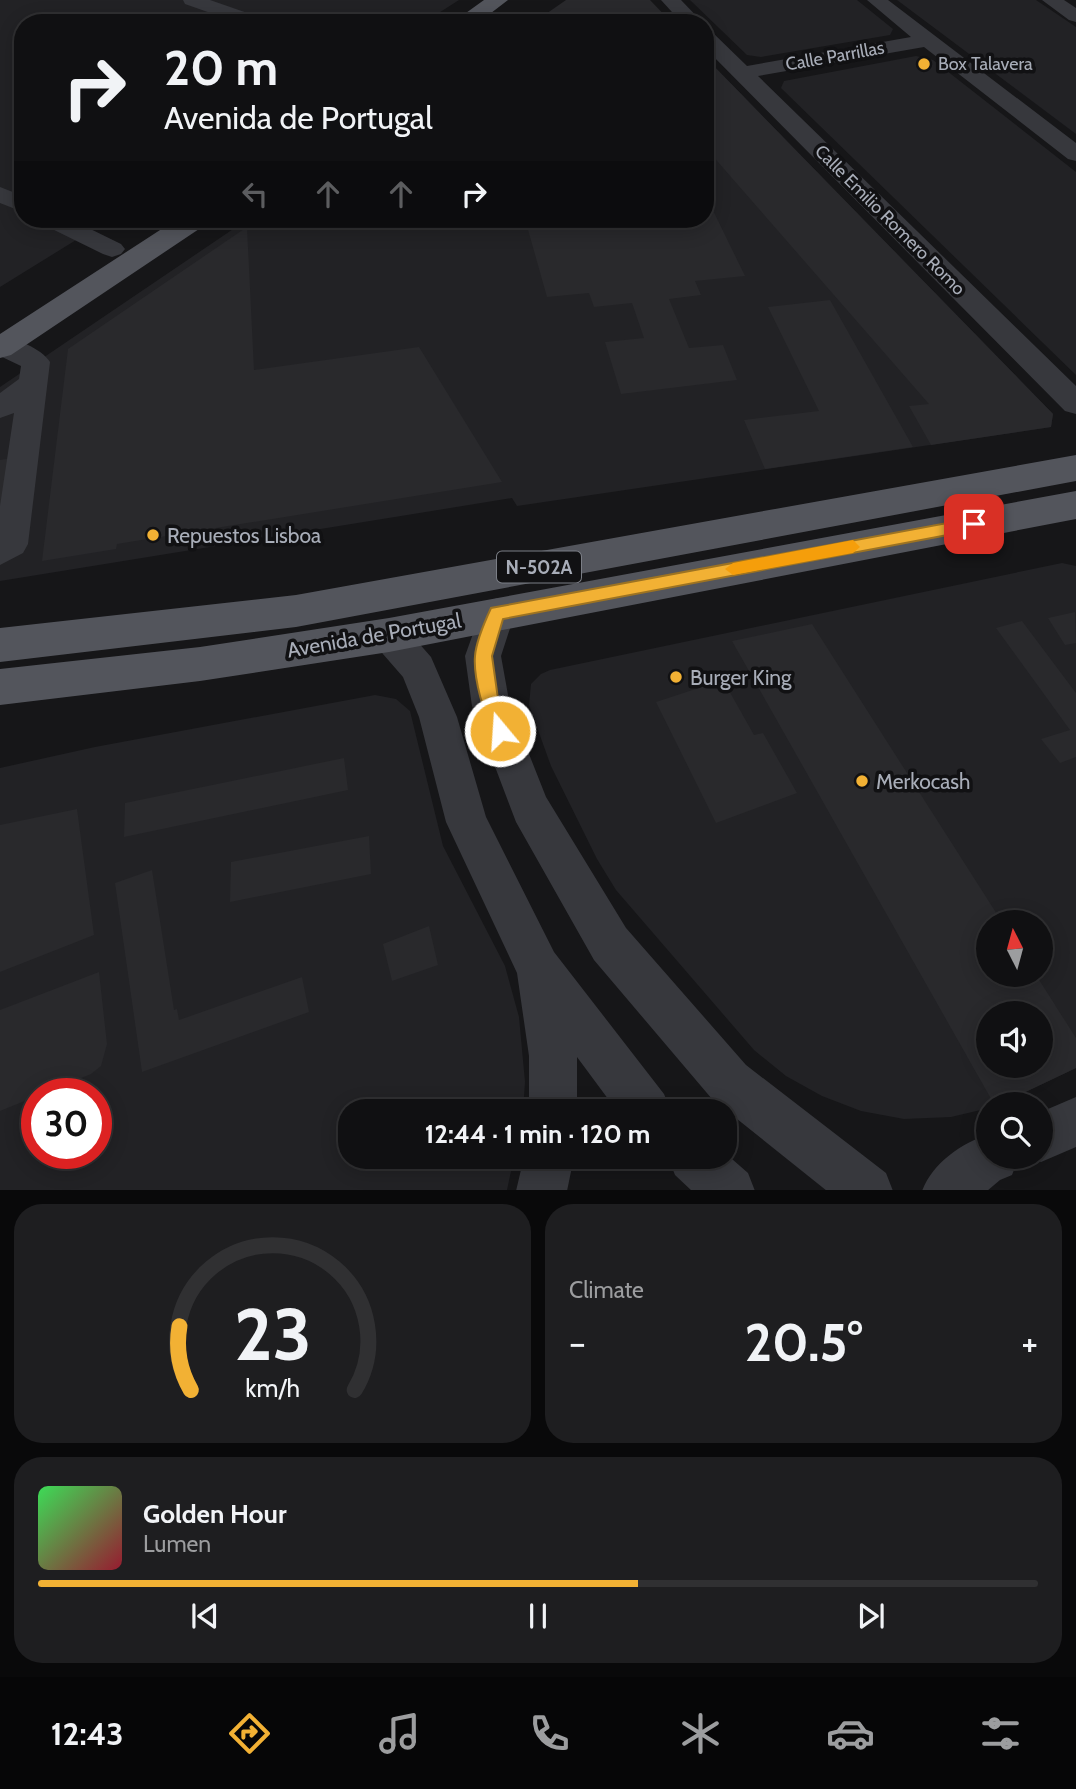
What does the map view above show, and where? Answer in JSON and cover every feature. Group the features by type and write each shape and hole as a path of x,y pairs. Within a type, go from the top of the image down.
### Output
{"main road":[{"path":"484,14 507,4"},
{"path":"1,339 112,249 144,228"},
{"path":"1,339 180,228"},
{"name":"Avenida de Portugal","path":"0,645 296,611 1076,468"},
{"name":"Avenida de Portugal","path":"0,687 200,664 389,635 497,613 1069,510"}],"street":[{"path":"192,0 232,14"},
{"path":"670,0 684,14"},
{"path":"876,0 1076,154"},
{"path":"1051,0 1076,16"},
{"name":"Calle Parrillas","path":"742,73 927,40"},
{"name":"Calle Emilio Romero Romo","path":"714,45 1076,404"},
{"path":"69,228 112,249"},
{"path":"0,552 11,544 36,362 1,339"},
{"path":"0,408 33,384"},
{"path":"497,613 483,656 491,706 530,808 610,944 729,1082 867,1190"},
{"path":"389,635 418,668 438,718 467,822 538,968 638,1099"},
{"path":"538,968 553,1056 553,1099"},
{"path":"1053,1132 1076,1122"},
{"path":"948,1190 976,1167"},
{"path":"541,1190 546,1169"},
{"path":"706,1169 729,1190"}],"shaded area":[{"path":"0,0 459,0 437,14 14,14 14,228 95,228 0,287"},
{"path":"690,0 857,0 893,29 890,35 761,57 747,55 714,23 714,14 705,14"},
{"path":"897,0 1036,0 1076,27 1076,134"},
{"path":"916,56 933,60 1076,172 1076,375 781,88 784,81"},
{"path":"714,66 1053,414 1051,427 517,506 512,498 0,581 0,387 235,228 714,228"},
{"path":"1062,563 1076,566 1076,1068 1025,1092 976,1092 976,1111 951,1117 904,1119 861,1111 822,1096 786,1076 754,1050 616,890 597,859 551,766 529,705 531,684 541,674"},
{"path":"375,695 396,699 410,711 443,846 505,966 519,1017 525,1082 524,1099 338,1099 338,1169 511,1169 507,1190 0,1190 0,768 95,747"}],"building":[{"path":"566,0 650,0 663,14 546,14"},
{"path":"714,66 1053,414 1051,427 931,445 909,406 929,404 714,157"},
{"path":"714,212 745,276 695,281 701,295 669,299 689,348 723,345 737,380 621,394 605,342 644,338 632,303 594,307 589,293 547,297 528,228 714,228"},
{"path":"247,228 254,370 419,347 502,482 117,544 116,549 42,561 68,349"},
{"path":"830,300 913,447 765,469 744,420 819,411 768,307"},
{"path":"12,458 0,524 0,460"},
{"path":"1075,612 1076,643 1065,645 1048,618"},
{"path":"1022,621 1076,693 1076,757 1060,763 1041,739 1070,730 996,628"},
{"name":"Merkocash","path":"812,624 994,910 976,910 976,987 1044,987 1053,1001 976,1001 976,1072 732,641"},
{"path":"723,680 754,735 763,733 797,793 716,823 656,702"},
{"path":"344,758 348,790 124,837 125,803"},
{"path":"77,809 94,935 0,972 0,825"},
{"path":"369,836 371,874 230,902 231,862"},
{"path":"152,870 174,1010 177,1009 179,1020 302,977 309,1012 142,1072 115,883"},
{"path":"429,926 438,965 392,981 383,944"},
{"path":"99,972 107,1044 101,1066 81,1078 21,1078 21,1102 0,1111 0,1010"},
{"name":"Merkocash","path":"1053,1002 1076,1038 1076,1068 1025,1092 987,1092 979,1078 1053,1078"}],"slow traffic":[{"path":"733,569 853,547"}],"place":[{"name":"Box Talavera","path":"924,64"},
{"name":"Repuestos Lisboa","path":"153,535"},
{"name":"Burger King","path":"676,677"},
{"name":"Merkocash","path":"862,781"}],"route":[{"path":"500,731 491,706 483,656 497,613 974,524"}]}
